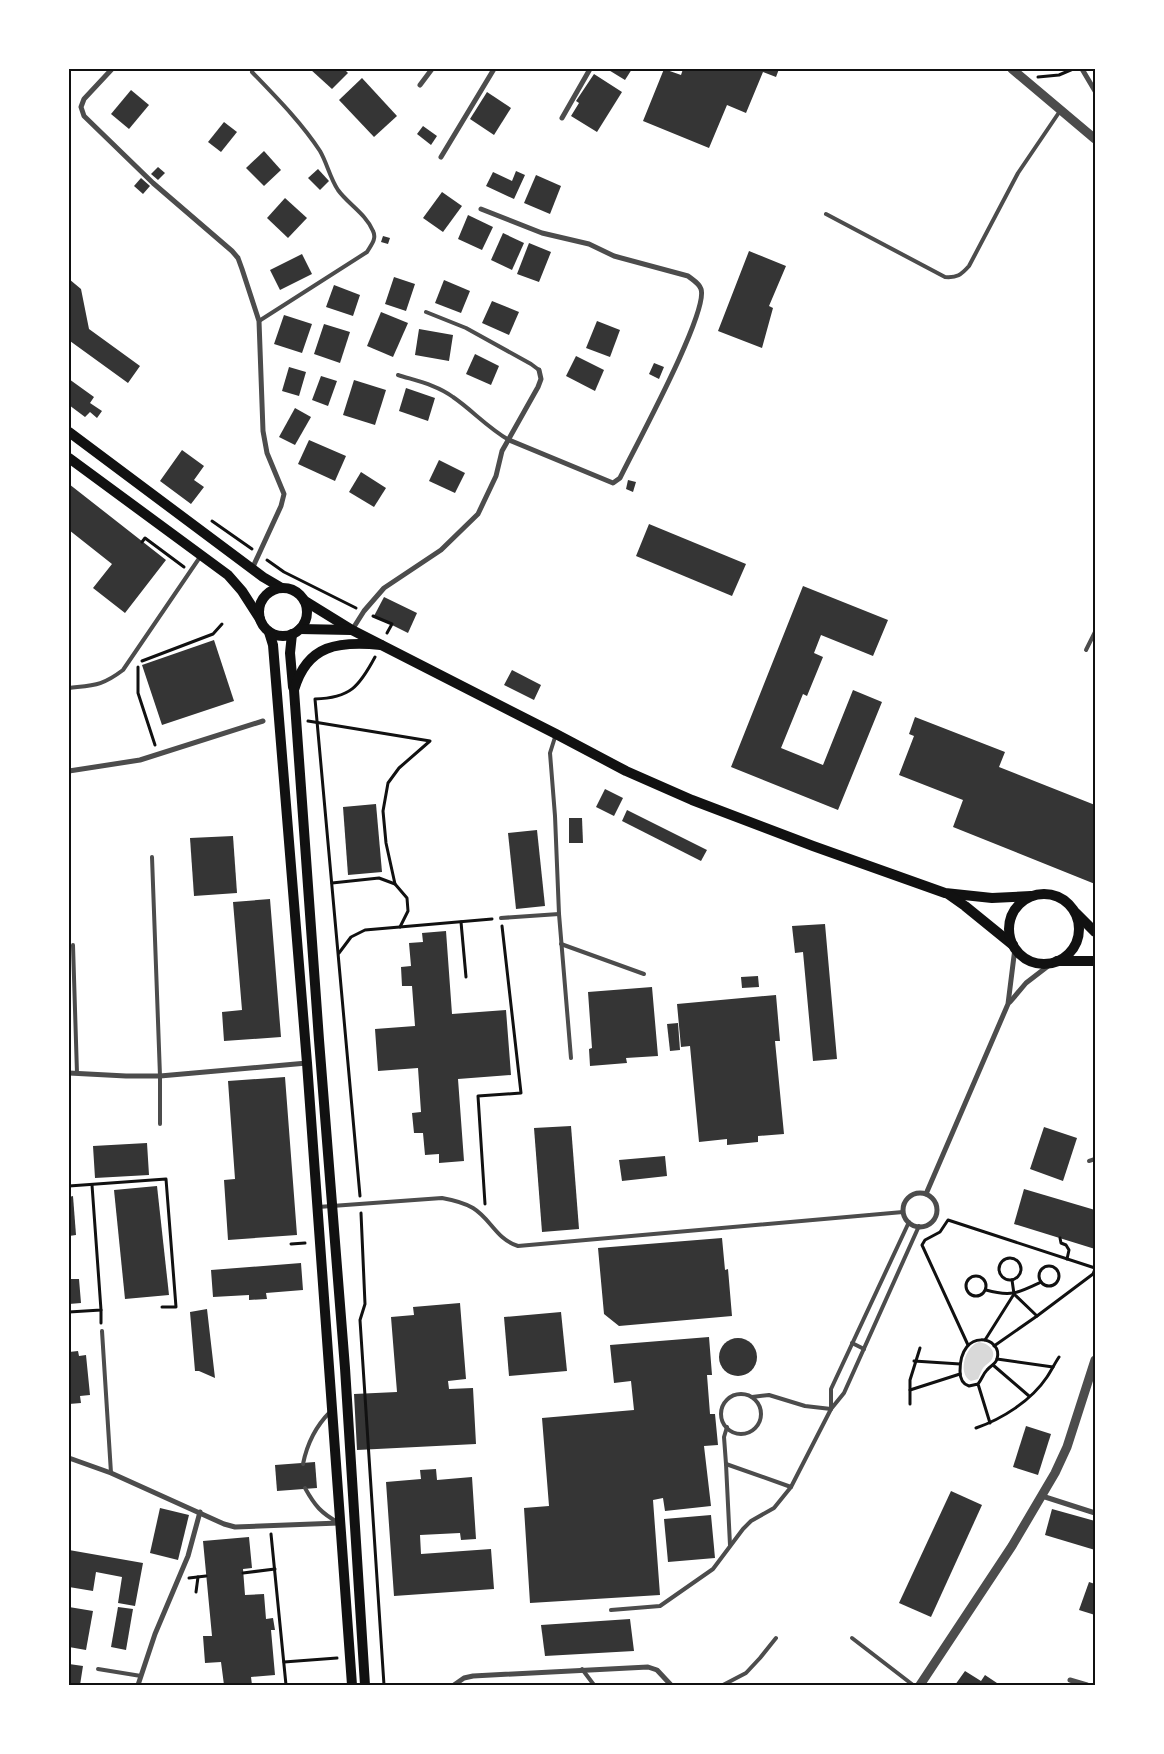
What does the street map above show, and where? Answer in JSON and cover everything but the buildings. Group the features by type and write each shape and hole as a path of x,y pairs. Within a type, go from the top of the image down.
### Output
{"main road":[{"path":"69,432 280,587"},
{"path":"69,458 236,583 269,632 273,645 318,1207 352,1685"},
{"path":"260,619 260,604 264,597 271,590 280,587 290,588 299,593 305,601 352,630 652,784 813,846 945,893 965,906 1015,947"},
{"path":"305,601 307,611 305,621 296,632 290,652 329,1180 345,1368 365,1685"},
{"path":"269,632 284,636 296,632 352,630"},
{"path":"294,690 298,675 304,665 319,652 342,644 381,645"},
{"path":"945,893 992,898 1041,894 1060,898 1068,903 1095,932"},
{"path":"1031,896 1016,908 1010,927 1010,937 1022,956 1042,964 1095,961"},
{"path":"1054,962 1065,957 1072,950 1077,940 1079,931 1078,920 1074,911"}],"street":[{"path":"112,69 84,99 82,107 84,116 153,183 238,258 259,321 263,431 267,453 284,494 281,506 252,568"},
{"path":"420,85 432,69"},
{"path":"441,157 494,69"},
{"path":"562,118 590,69"},
{"path":"1012,69 1095,139"},
{"path":"1082,69 1095,91"},
{"path":"481,209 542,233 588,244 614,256 688,276 702,290 701,306 678,362 620,478 613,483 509,440"},
{"path":"352,630 364,611 384,588 440,550 478,514 496,476 502,451 538,387 541,379 539,370"},
{"path":"69,771 140,760 262,721"},
{"path":"1008,1004 1015,947"},
{"path":"926,1194 1008,1004 1026,982 1054,962"},
{"path":"69,1073 160,1076 307,1063"},
{"path":"917,1193 926,1194 931,1197 936,1206 936,1216 929,1224 919,1226 908,1222 904,1212 905,1202 917,1193"},
{"path":"920,1685 980,1596 1042,1496 1067,1447 1095,1360"},
{"path":"69,1458 111,1473 224,1524 235,1527 339,1523"},
{"path":"1042,1496 1095,1513"},
{"path":"138,1685 155,1634 188,1556 200,1512"},
{"path":"454,1685 464,1678 473,1676 648,1667 657,1670 671,1685"},
{"path":"1070,1680 1087,1685"}],"lane":[{"path":"252,72 288,110 326,162 338,189 364,217 374,232 374,242 367,252 259,321"},
{"path":"826,214 945,277 953,278 961,274 969,266 1018,172 1060,110"},
{"path":"426,312 466,328 532,364 539,370"},
{"path":"398,375 436,387 452,396 496,433 509,440"},
{"path":"69,688 103,683 123,670 201,556"},
{"path":"1086,650 1095,632"},
{"path":"556,734 550,753 559,914 571,1058"},
{"path":"152,857 160,1124"},
{"path":"501,918 559,914"},
{"path":"562,944 644,974"},
{"path":"73,946 77,1073"},
{"path":"1089,1161 1095,1159"},
{"path":"318,1207 442,1198 460,1202 474,1208 508,1243 518,1246 904,1212"},
{"path":"831,1409 831,1389 908,1222"},
{"path":"611,1610 660,1606 713,1569 751,1522 774,1508 791,1488 831,1409 844,1394 919,1226"},
{"path":"102,1331 111,1473"},
{"path":"852,1343 864,1348"},
{"path":"736,1394 744,1394 752,1397 757,1402 761,1416 754,1429 740,1434 733,1432 727,1427 722,1420 721,1412 723,1404 729,1398 736,1394"},
{"path":"752,1397 769,1394 805,1406 831,1409"},
{"path":"302,1464 312,1437 332,1410"},
{"path":"727,1427 724,1437 730,1546"},
{"path":"726,1464 791,1488"},
{"path":"305,1488 318,1509 339,1523"},
{"path":"723,1685 746,1673 776,1638"},
{"path":"852,1638 913,1685"},
{"path":"98,1669 141,1676"},
{"path":"582,1669 594,1685"}],"path":[{"path":"1023,78 1059,75 1074,69"},
{"path":"208,519 284,572 392,624 361,682 349,692 332,699 315,699 360,1204 365,1304 360,1320 384,1685"},
{"path":"142,542 145,538 190,572"},
{"path":"138,693 138,662 213,634 222,624"},
{"path":"332,883 379,878 395,884 407,898 408,910 400,927"},
{"path":"338,954 351,937 364,930 501,918 521,1092 478,1096 486,1220"},
{"path":"461,922 466,977"},
{"path":"69,1186 166,1179 176,1307 162,1307"},
{"path":"92,1185 101,1322"},
{"path":"968,1344 922,1245 925,1240 940,1232 948,1220 1095,1269 1093,1274 994,1346"},
{"path":"1060,1238 1061,1242 1069,1250 1067,1259"},
{"path":"291,1244 305,1244"},
{"path":"1008,1258 1014,1259 1020,1267 1019,1274 1012,1279 1004,1278 999,1273 1001,1262 1008,1258"},
{"path":"1045,1266 1052,1266 1058,1270 1060,1279 1056,1285 1049,1287 1041,1282 1039,1275 1045,1266"},
{"path":"977,1276 986,1282 986,1290 982,1295 972,1296 967,1292 966,1282 970,1277 977,1276"},
{"path":"1012,1279 1014,1294 1037,1316"},
{"path":"986,1290 1014,1294 1041,1282"},
{"path":"985,1340 1014,1294"},
{"path":"69,1312 101,1310"},
{"path":"974,1340 985,1340 994,1346 997,1351 997,1359 978,1384 973,1387 966,1385 962,1381 960,1374 960,1364 968,1344 974,1340"},
{"path":"910,1404 910,1380 914,1361 920,1348"},
{"path":"976,1428 990,1423 1011,1411 1029,1396 1046,1378 1058,1357"},
{"path":"997,1359 1053,1367"},
{"path":"914,1361 960,1364"},
{"path":"993,1365 1029,1396"},
{"path":"910,1390 960,1374"},
{"path":"978,1384 990,1423"},
{"path":"270,1526 286,1685"},
{"path":"243,1572 275,1569"},
{"path":"196,1592 196,1577 206,1576"},
{"path":"284,1662 337,1658"}],"shaded area":[{"path":"979,1342 992,1350 993,1356 983,1368 978,1379 971,1381 964,1373 964,1360 970,1349"}]}
